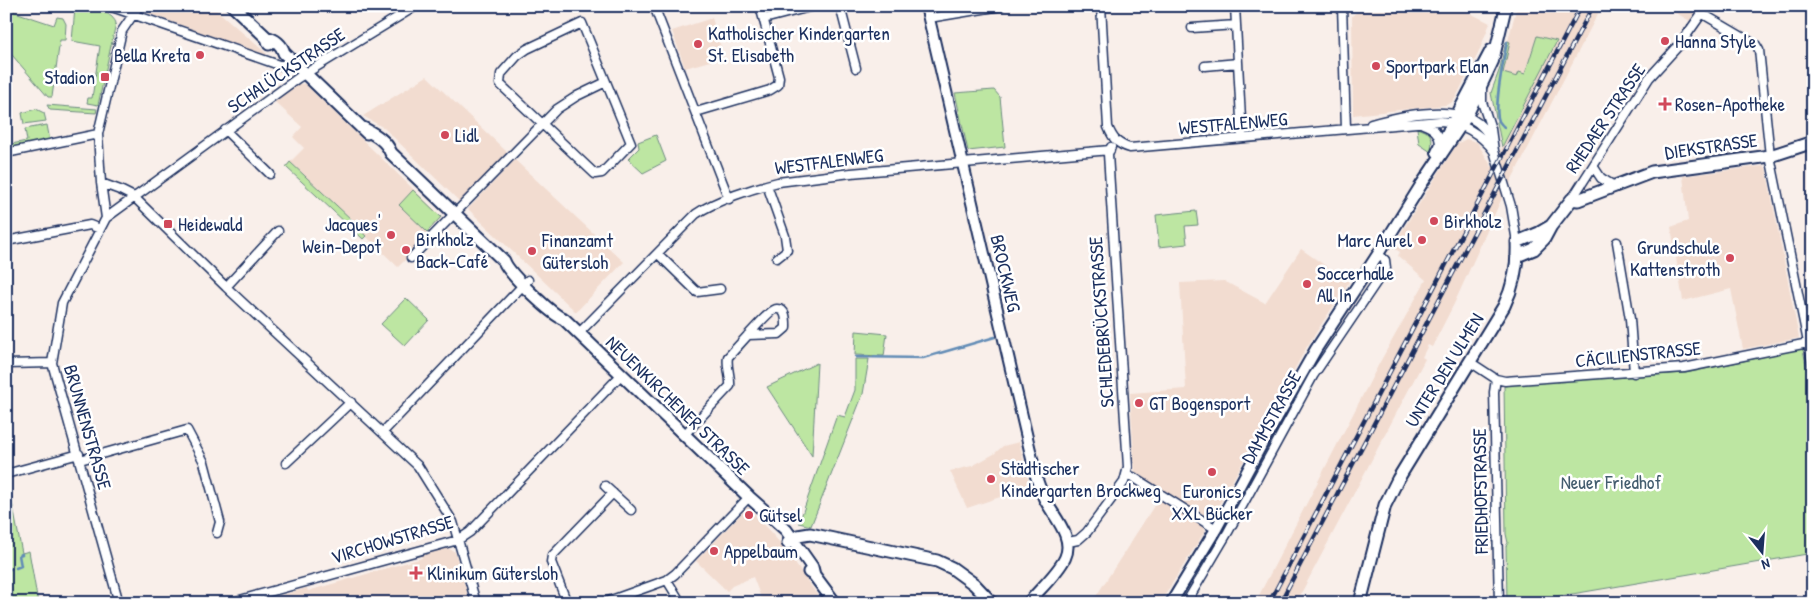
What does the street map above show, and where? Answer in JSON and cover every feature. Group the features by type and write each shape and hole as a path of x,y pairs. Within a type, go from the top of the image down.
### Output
{"main road":[{"name":"NEUENKIRCHENER STRASSE","path":"236,9 266,38 278,53 288,57 363,128 378,145 390,152 504,262 509,271 525,282 554,313 564,319 749,497 786,530 790,541 812,568 814,575 835,603"},
{"name":"DIEKSTRASSE","path":"1572,199 1578,200 1652,172 1770,156 1813,142"},
{"name":"RHEDAER STRASSE","path":"1517,256 1534,249 1544,239 1550,226 1572,199"},
{"name":"RHEDAER STRASSE","path":"1517,242 1550,226"},
{"name":"UNTER DEN ULMEN","path":"1360,603 1385,505 1398,479 1504,306 1510,294 1516,271 1517,242"},
{"path":"790,541 798,536 810,534 927,558 952,568 994,602"}],"street":[{"path":"108,6 279,65 286,65 288,57"},
{"path":"106,218 101,183 98,134 122,31 139,6"},
{"name":"SCHALÜCKSTRASSE","path":"106,218 225,130 305,74 416,6"},
{"path":"654,6 729,199"},
{"path":"696,112 770,90 778,85 778,77 760,6"},
{"path":"764,19 814,6"},
{"path":"840,6 856,68"},
{"name":"BROCKWEG","path":"926,6 1036,476 1044,498 1068,542"},
{"path":"929,18 1001,6"},
{"path":"1101,6 1106,115 1108,127 1116,142 1110,150"},
{"path":"1234,6 1242,138"},
{"path":"1342,6 1350,129"},
{"path":"1459,120 1482,87 1493,61 1506,6"},
{"path":"1705,10 1756,45 1759,50 1770,156 1810,343 1813,367"},
{"name":"RHEDAER STRASSE","path":"1572,199 1649,78 1681,44 1705,10"},
{"path":"582,23 630,143 602,173 596,174 543,124 500,84 501,74 517,56 527,49 582,23"},
{"path":"1192,28 1236,25"},
{"path":"1459,120 1497,40"},
{"path":"1204,66 1238,63"},
{"path":"411,258 557,110 577,96 606,82"},
{"name":"UNTER DEN ULMEN","path":"1482,87 1482,102 1491,129 1494,151 1511,206 1517,242"},
{"name":"WESTFALENWEG","path":"1350,129 1390,118 1442,112 1459,120"},
{"path":"1459,120 1483,127 1492,140"},
{"path":"1459,120 1486,141 1494,151"},
{"name":"WESTFALENWEG","path":"1116,142 1130,148 1459,120"},
{"name":"DAMMSTRASSE","path":"1422,182 1440,146 1459,120"},
{"name":"DAMMSTRASSE","path":"1173,602 1216,529 1316,349 1378,254 1459,120"},
{"path":"1421,123 1434,128 1440,146"},
{"name":"SCHALÜCKSTRASSE","path":"225,130 270,174"},
{"path":"6,154 98,134"},
{"name":"WESTFALENWEG","path":"578,334 696,214 708,206 767,185 851,173 1110,150"},
{"name":"SCHLEDEBRÜCKSTRASSE","path":"1110,150 1108,154 1128,467 1127,476"},
{"path":"1592,166 1601,178 1614,186"},
{"path":"101,183 134,197 226,287 418,466 452,522 476,603"},
{"path":"767,185 785,236 786,250 777,258"},
{"name":"BRUNNENSTRASSE","path":"106,218 62,303 52,363 119,603"},
{"path":"6,241 90,225 100,229"},
{"path":"226,287 278,232"},
{"path":"1617,242 1630,319 1634,372"},
{"path":"658,254 697,292 720,289"},
{"name":"DAMMSTRASSE","path":"1186,603 1237,515 1313,376 1386,268 1385,260 1378,254"},
{"path":"383,432 525,282"},
{"path":"684,435 730,386 731,380 726,364 728,357 748,335 772,310 782,310 786,316 786,328 779,334 748,335"},
{"name":"CÄCILIENSTRASSE","path":"1496,379 1505,381 1684,368 1810,343"},
{"path":"1470,362 1496,379"},
{"path":"6,364 52,363"},
{"name":"VIRCHOWSTRASSE","path":"229,603 458,540 470,532 621,375"},
{"name":"FRIEDHOFSTRASSE","path":"1496,379 1494,392 1499,603"},
{"path":"286,464 351,402"},
{"path":"6,474 187,430 204,462 220,522 217,533"},
{"path":"1028,603 1063,561 1068,550 1068,542 1078,540 1087,532 1127,476 1133,477 1216,529"},
{"path":"605,486 631,510"},
{"path":"567,603 552,562 552,556 613,493"},
{"path":"603,603 667,580 749,497"},
{"path":"667,580 681,603"}],"shaded area":[{"path":"152,6 212,6 267,54 266,56 150,14 149,10"},
{"path":"1417,6 1456,6 1490,23 1478,54 1455,99 1446,105 1353,115 1352,16 1358,11 1406,10"},
{"path":"1517,6 1602,6 1501,200 1454,304 1432,347 1428,345 1422,357 1425,359 1296,603 1255,603 1380,362 1426,280 1398,256 1400,252 1392,247 1457,144 1466,139 1477,142 1492,167 1557,41 1537,36 1525,74 1517,78 1503,74 1508,41"},
{"path":"1664,6 1699,6 1690,21"},
{"name":"Katholischer Kindergarten St. Elisabeth","path":"712,18 724,57 685,68 672,31"},
{"path":"427,76 508,153 460,202 384,128 363,116"},
{"path":"297,84 305,84 442,217 420,240 415,250 398,267 351,222 352,220 290,162 304,148 293,137 302,127 274,101"},
{"path":"515,160 624,262 576,312 468,209"},
{"name":"Grundschule Kattenstroth","path":"1763,166 1766,168 1799,338 1743,349 1731,289 1683,301 1671,227 1688,221 1683,176"},
{"path":"1301,249 1349,282 1308,345 1210,521 1135,474 1130,393 1186,389 1180,283 1224,281 1265,303"},
{"name":"Städtischer Kindergarten Brockweg","path":"1019,442 1030,487 967,508 950,471 972,466 994,454 1003,446"},
{"path":"1159,498 1204,528 1205,531 1160,603 1095,603 1093,601"},
{"path":"748,507 782,545 823,603 763,603 753,577 732,586 727,591 696,561"},
{"name":"Klinikum Gütersloh","path":"448,548 455,552 470,603 254,603 307,588 308,591 422,558 421,555"}],"green space":[{"path":"70,6 103,11 109,14 116,23 98,105 87,103 88,98 92,98 100,46 72,41 75,8"},
{"path":"6,9 54,25 57,17 63,18 66,24 65,40 60,40 52,97 48,97 6,48"},
{"path":"1537,36 1557,41 1502,147 1491,93 1500,68 1506,42 1510,42 1503,73 1517,77 1519,72 1525,74"},
{"path":"994,90 1000,97 1005,147 968,151 955,93"},
{"path":"47,105 97,109 96,113 50,110"},
{"path":"36,109 44,113 46,121 24,124 22,113"},
{"path":"47,125 50,141 6,151 6,145 27,141 25,129"},
{"path":"1417,128 1429,133 1432,139 1431,152 1419,144"},
{"path":"656,135 666,161 643,173 628,159 639,148 638,142"},
{"path":"290,162 352,220 351,222 366,236 363,239 286,167"},
{"path":"413,190 441,217 427,232 399,205"},
{"path":"1196,211 1198,225 1185,226 1187,244 1159,247 1156,215"},
{"path":"406,298 429,320 405,346 381,324"},
{"path":"856,331 887,334 884,356 855,355"},
{"name":"Neuer Friedhof","path":"1800,349 1803,350 1813,398 1813,553 1543,599 1507,603 1506,546 1508,543 1506,534 1504,384 1686,373"},
{"path":"855,359 869,359 863,394 811,526 799,523 837,415 845,417 855,390"},
{"path":"817,363 812,456 767,387"},
{"path":"6,482 8,482 22,553 29,551 38,603 6,603"}],"waterway":[{"path":"1504,127 1499,121 1497,105 1507,42"},
{"path":"856,357 923,358 995,337"},
{"path":"16,568 21,566 19,555 22,554"},
{"path":"6,569 11,569"}],"railway":[{"path":"1269,603 1581,6"},
{"path":"1280,603 1593,6"}],"place":[{"name":"Hanna Style","path":"1665,41"},
{"name":"Katholischer Kindergarten St. Elisabeth","path":"698,44"},
{"name":"Bella Kreta","path":"200,55"},
{"name":"Sportpark Elan","path":"1376,66"},
{"name":"Stadion","path":"105,77"},
{"name":"Rosen-Apotheke","path":"1665,104"},
{"name":"Lidl","path":"445,135"},
{"name":"Birkholz","path":"1434,221"},
{"name":"Heidewald","path":"168,224"},
{"name":"Jacques' Wein-Depot","path":"391,235"},
{"name":"Marc Aurel","path":"1422,240"},
{"name":"Birkholz Back-Café","path":"406,250"},
{"name":"Finanzamt Gütersloh","path":"532,251"},
{"name":"Grundschule Kattenstroth","path":"1730,258"},
{"name":"Soccerhalle All In","path":"1307,284"},
{"name":"GT Bogensport","path":"1139,403"},
{"name":"Euronics XXL Bücker","path":"1212,472"},
{"name":"Städtischer Kindergarten Brockweg","path":"991,479"},
{"name":"Gütsel","path":"749,515"},
{"name":"Appelbaum","path":"714,551"},
{"name":"Klinikum Gütersloh","path":"416,573"}]}
